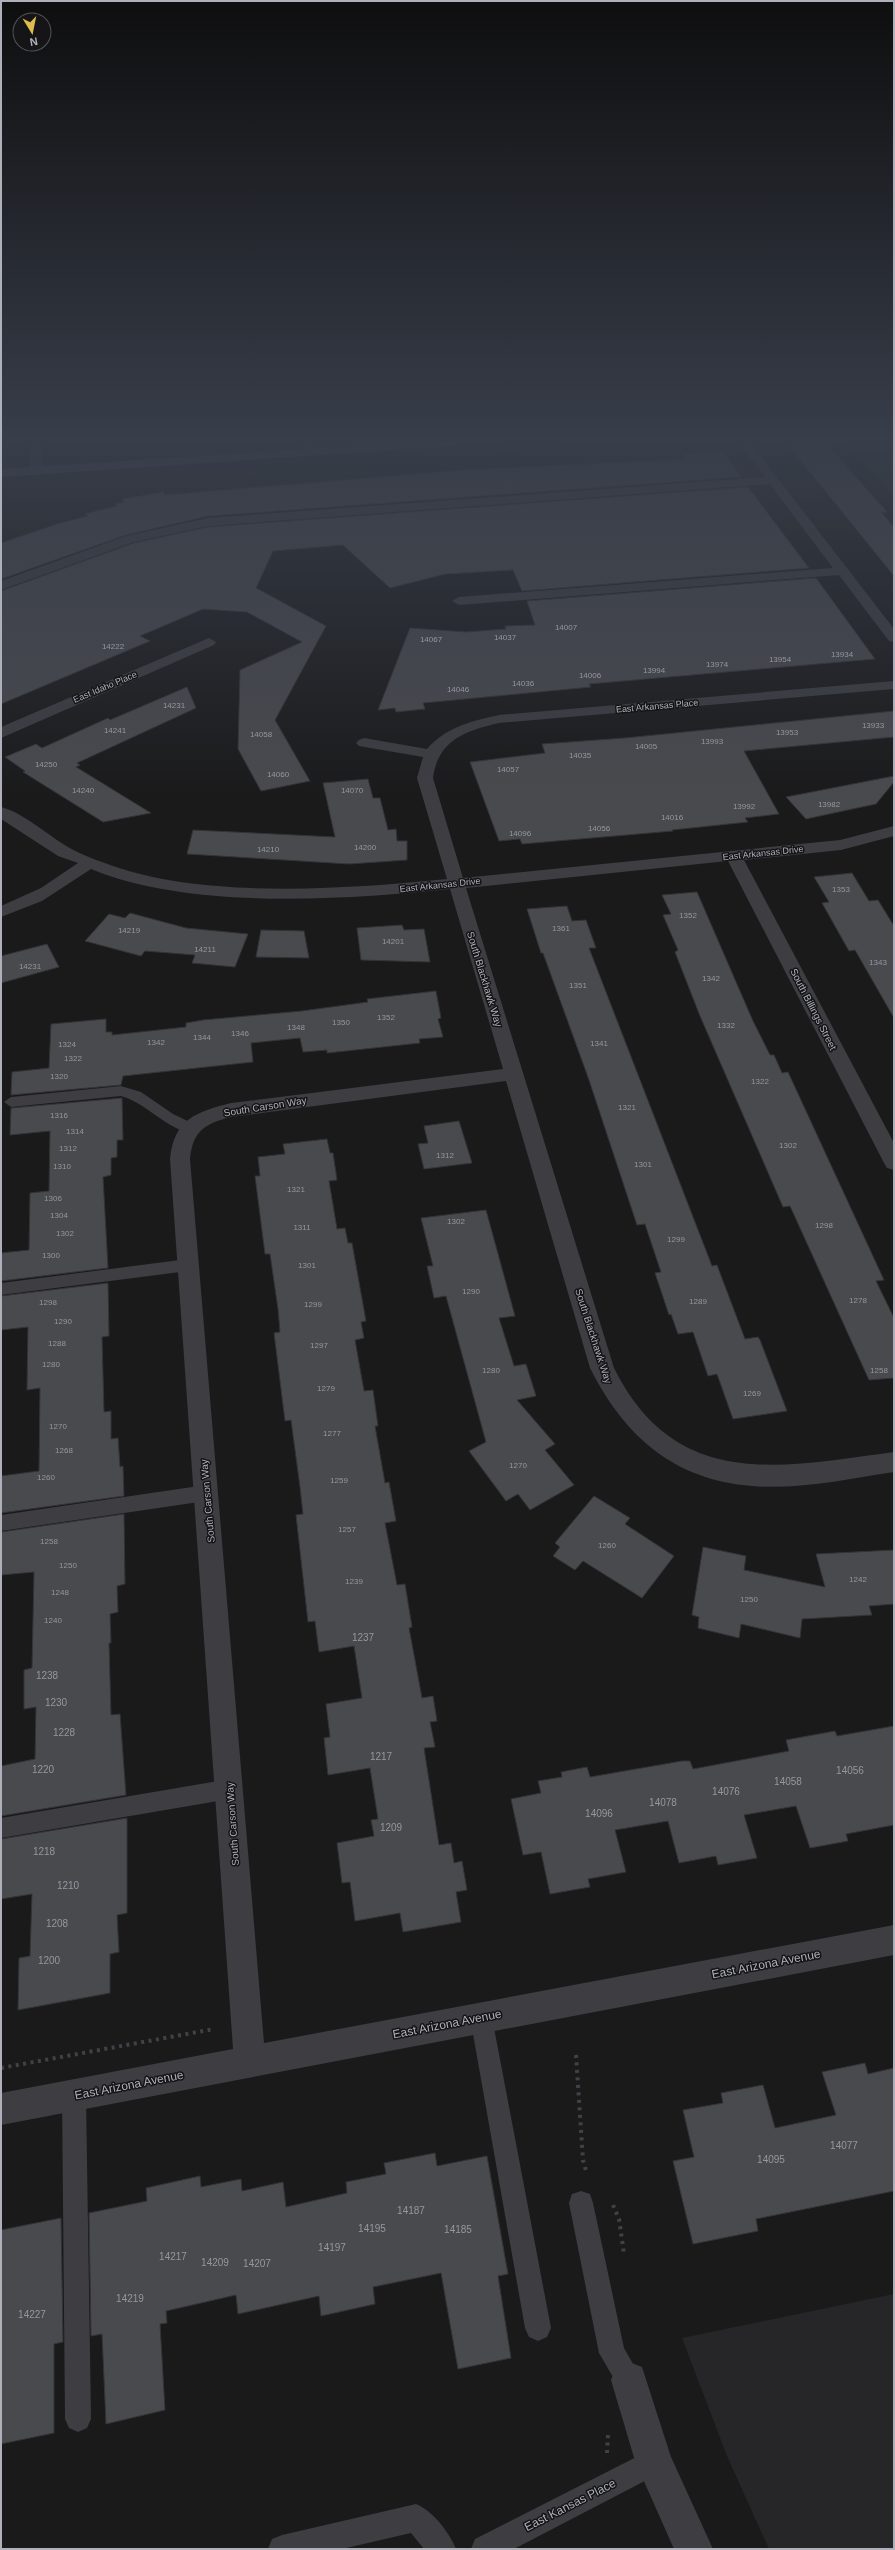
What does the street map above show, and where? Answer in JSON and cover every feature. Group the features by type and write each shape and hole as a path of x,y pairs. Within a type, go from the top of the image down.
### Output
{"street":[{"path":"1,586 72,560"},
{"path":"834,560 894,638"},
{"path":"459,601 842,571"},
{"name":"East Idaho Place","path":"1,732 209,642"},
{"name":"East Arkansas Place","path":"430,754 447,738 462,730 499,720 894,685"},
{"path":"364,743 430,754 425,766 425,778 456,884"},
{"name":"East Arkansas Drive","path":"1,812 64,852 89,863 160,883 202,889 280,893 383,891 734,856 841,844 894,831"},
{"name":"South Billings Street","path":"734,856 892,1156"},
{"path":"1,912 36,898 59,886 89,863"},
{"name":"South Blackhawk Way","path":"456,884 602,1368 610,1387 626,1411 649,1433 677,1452 722,1470 750,1476 776,1476 894,1462"},
{"name":"South Carson Way","path":"250,2061 180,1158 182,1141 190,1128 205,1118 231,1110 370,1090 514,1074"},
{"name":"East Arizona Avenue","path":"1,2109 894,1940"},
{"path":"629,2380 654,2461 694,2549"}],"lane":[{"path":"11,1102 121,1091 136,1095 168,1118 190,1128"},
{"path":"1,1289 188,1265"},
{"path":"1,1523 206,1493"},
{"path":"1,1828 230,1789"},
{"path":"481,2017 538,2328"},
{"path":"74,2096 78,2419"},
{"path":"581,2203 612,2353 629,2380"},
{"name":"East Kansas Place","path":"485,2549 654,2461"},
{"path":"282,2549 416,2518 442,2549"}],"path":[{"path":"1,2068 248,2023"}],"shaded area":[{"path":"894,2294 894,2549 769,2549 727,2456 682,2338"}],"building":[{"path":"1,560 55,560 1,579"},
{"path":"87,560 269,560 256,588 326,626 275,720 310,781 261,791 238,749 240,670 302,642 247,612 203,609 140,636 150,641 1,704 1,591"},
{"path":"359,560 803,560 809,568 522,591 513,570 445,574 390,588"},
{"path":"881,560 894,560 894,576"},
{"path":"816,578 875,659 589,684 591,687 423,703 425,709 396,712 395,708 378,710 410,628 466,632 506,629 505,626 535,625 527,601"},
{"path":"187,687 196,708 77,763 80,765 76,767 151,813 103,822 23,772 25,771 5,757 36,744 42,748 108,718 110,720"},
{"path":"894,711 894,737 744,751 779,814 745,818 748,822 672,830 673,831 522,844 520,839 499,841 470,762 545,753 542,744 625,738"},
{"path":"894,776 894,782 876,804 806,819 786,797"},
{"path":"368,779 373,798 380,798 388,830 396,829 397,841 407,841 407,860 349,864 187,854 193,830 335,837 323,783"},
{"path":"852,873 869,901 878,900 894,926 894,1018 855,950 849,951 822,903 829,902 814,877"},
{"path":"697,892 753,1021 770,1055 774,1055 782,1073 788,1072 884,1280 876,1281 894,1318 894,1378 869,1380 790,1206 783,1207 700,1016 675,952 678,950 663,915 671,914 662,895"},
{"path":"567,906 572,921 586,920 596,948 589,948 712,1266 717,1265 745,1339 758,1337 760,1340 787,1411 733,1419 717,1374 708,1376 693,1332 678,1334 671,1314 669,1315 655,1273 661,1272 645,1224 637,1225 589,1080 543,953 541,953 527,909"},
{"path":"130,913 186,928 248,934 235,967 192,963 195,955 145,951 141,956 85,941 109,914 125,918"},
{"path":"402,925 404,930 424,929 430,962 361,960 357,928"},
{"path":"261,930 304,931 309,958 256,957"},
{"path":"47,944 59,967 1,983 1,956"},
{"path":"436,991 441,1018 438,1019 443,1037 419,1039 420,1043 327,1053 327,1050 303,1052 300,1038 251,1043 253,1062 123,1076 121,1085 11,1095 12,1072 49,1068 51,1024 106,1019 106,1032 112,1032 112,1035 186,1027 186,1023 203,1020 302,1011 368,1002 367,999"},
{"path":"122,1098 123,1140 117,1140 117,1157 111,1158 111,1175 103,1177 108,1268 1,1281 1,1253 29,1250 30,1193 49,1191 50,1131 10,1135 11,1108"},
{"path":"459,1121 472,1163 424,1169 418,1144 428,1143 424,1126"},
{"path":"327,1139 330,1153 333,1153 337,1180 329,1181 337,1229 345,1228 348,1243 352,1243 366,1321 361,1322 364,1338 355,1340 364,1391 373,1390 378,1426 375,1426 385,1483 389,1482 396,1521 385,1523 397,1585 405,1584 412,1627 409,1628 422,1698 433,1696 437,1721 430,1722 435,1747 424,1748 439,1845 451,1843 454,1863 462,1861 467,1890 456,1892 461,1922 403,1932 400,1913 355,1921 350,1882 342,1883 337,1843 374,1836 371,1820 378,1819 370,1768 328,1775 324,1738 330,1737 326,1704 362,1698 354,1646 319,1652 315,1621 308,1622 296,1515 303,1514 300,1487 291,1420 285,1421 274,1333 280,1332 278,1309 270,1254 265,1254 255,1176 260,1176 258,1157 285,1154 283,1144"},
{"path":"486,1210 515,1316 499,1318 514,1366 526,1364 536,1396 517,1400 555,1444 545,1450 574,1485 530,1510 518,1494 506,1501 469,1451 486,1442 446,1296 434,1298 427,1266 433,1266 421,1218"},
{"path":"108,1283 109,1336 102,1337 104,1412 111,1411 111,1439 118,1438 120,1467 123,1466 124,1496 1,1513 1,1476 39,1471 40,1388 27,1390 28,1327 1,1330 1,1296"},
{"path":"594,1496 630,1518 625,1524 674,1556 642,1598 583,1561 575,1570 553,1556 560,1547 555,1543"},
{"path":"124,1514 125,1584 117,1586 118,1612 110,1614 111,1643 109,1643 111,1715 120,1714 126,1795 1,1816 1,1766 35,1759 36,1707 24,1709 24,1670 32,1668 34,1572 1,1575 1,1532"},
{"path":"703,1547 746,1556 744,1570 825,1587 816,1554 894,1550 894,1604 869,1606 872,1615 802,1619 800,1638 741,1624 739,1638 698,1628 699,1617 692,1615"},
{"path":"894,1726 894,1825 846,1834 848,1841 810,1848 796,1806 744,1815 757,1858 718,1865 716,1856 679,1863 668,1821 615,1830 626,1872 588,1879 590,1887 550,1894 541,1852 523,1855 511,1799 541,1793 538,1781 562,1777 561,1772 587,1767 590,1777 682,1761 690,1761 693,1769 789,1751 786,1740 835,1731 837,1736"},
{"path":"127,1818 127,1913 117,1915 119,1952 110,1954 110,1993 18,2010 19,1958 30,1956 32,1894 1,1899 1,1839"},
{"path":"865,2063 868,2074 894,2068 894,2191 756,2219 758,2231 693,2244 673,2161 694,2157 683,2110 723,2103 721,2093 763,2085 775,2128 836,2115 822,2072"},
{"path":"435,2153 437,2166 487,2156 508,2274 498,2276 511,2358 458,2369 441,2273 373,2287 375,2304 321,2316 319,2296 238,2314 236,2295 166,2311 167,2323 160,2324 165,2410 106,2424 102,2334 91,2336 89,2213 147,2201 146,2188 200,2176 201,2187 241,2179 242,2191 283,2182 286,2207 347,2193 346,2182 386,2174 384,2163"},
{"path":"61,2218 63,2342 54,2344 54,2433 1,2444 1,2230"}]}
